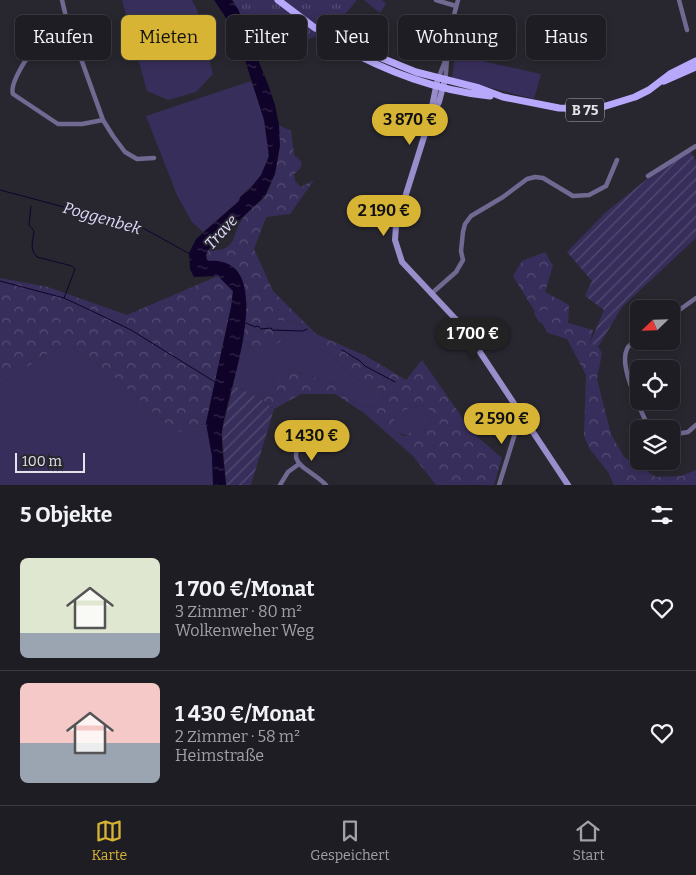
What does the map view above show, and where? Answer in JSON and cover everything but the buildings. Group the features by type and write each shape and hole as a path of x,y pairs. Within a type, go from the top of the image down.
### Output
{"main road":[{"name":"B 75","path":"278,0 312,26 347,44 440,83 477,94 559,108 588,110 635,97 649,90 670,74 695,65"}],"street":[{"path":"62,0 66,15"},
{"path":"436,0 456,6"},
{"path":"458,0 447,54 442,65 440,83 396,226 394,240 402,262 464,328 568,485"},
{"path":"679,0 687,30"},
{"path":"25,60 19,69 11,90 12,94 58,124 82,124 103,120"},
{"path":"81,60 103,120 124,152 137,159 154,158"},
{"path":"648,176 696,146"},
{"path":"431,294 456,272 463,260 461,251 462,232 471,216 503,197 526,179 535,177 543,178 573,196 589,195 606,186 617,160"},
{"path":"680,310 696,298"},
{"path":"630,346 626,352 625,365 646,420"},
{"path":"499,485 518,424 524,420"},
{"path":"680,433 688,432 696,425"},
{"path":"305,435 296,450 296,458 300,464 326,485"},
{"path":"280,485 288,472 300,464"}],"green space":[{"path":"122,0 192,0 198,15 126,15"},
{"path":"232,0 357,0 344,15 317,15 317,36 307,40 307,15 240,15"},
{"path":"364,0 382,0 386,4 380,13"},
{"path":"138,60 210,60 213,74 196,92 168,100 147,91"},
{"path":"454,60 478,60 541,74 534,99 452,78"},
{"path":"251,81 267,128 269,152 267,164 262,175 239,201 203,232 192,222 177,195 146,116"},
{"path":"279,125 291,131 294,155 302,162 300,169 294,174 295,181 301,187 314,180 290,214 266,217 254,249 273,291 316,334 366,356 406,380 422,360 473,433 502,458 494,485 451,485 436,472 424,470 413,456 363,412 335,394 301,394 274,409 259,398 273,384 275,372 282,367 336,384 343,394 354,403 369,408 375,406 384,394 380,389 366,385 349,374 331,354 314,346 311,338 299,322 277,320 277,327 283,339 271,349 254,351 243,339 247,302 219,261 206,260 208,250 224,249 229,246 243,218 263,199 269,190 278,151","holes":["423,405 431,411 431,423 423,431 414,430 407,436 403,436 393,428 396,418 402,411"]},
{"path":"690,150 696,161 696,238 622,307 598,347 590,343 604,310 585,296 592,281 567,252 606,212 647,179"},
{"path":"545,252 553,266 545,292 569,305 568,323 593,330 590,343 598,347 602,353 597,379 611,434 624,457 630,461 630,470 645,470 656,477 681,476 696,470 696,485 614,485 608,472 589,448 584,436 586,375 567,339 548,333 513,276 522,261"},
{"path":"218,276 233,291 206,423 176,433 111,374 65,343 0,384 0,278 48,287 127,315"},
{"path":"535,309 539,311 546,309 549,311 548,319 540,323 534,314"},
{"path":"277,320 299,322 311,338 314,346 331,354 349,374 366,385 380,389 384,394 375,406 369,408 354,403 343,394 336,384 282,367 275,372 273,384 259,398 233,385 243,339 254,351 283,339 277,327"},
{"path":"65,343 111,374 176,433 206,423 212,456 213,485 0,485 0,384"},
{"path":"233,385 259,398 274,409 251,485 226,485 222,432"},
{"path":"423,405 431,411 433,418 429,427 419,433 410,435 402,434 393,428 396,418 402,411"},
{"path":"424,470 436,472 451,485 436,485"}],"water":[{"path":"214,0 232,0 238,9 240,15 226,15 226,18"},
{"name":"Trave","path":"245,60 258,60 275,105 279,125 280,146 275,174 265,196 208,250 206,255 209,261 231,265 242,280 246,303 239,360 222,431 226,485 213,485 212,456 206,423 233,291 218,276 194,277 190,269 189,253 196,239 239,201 240,197 249,190 261,175 269,156 264,120"}],"waterway":[{"name":"Poggenbek","path":"0,190 143,228 190,254"},
{"path":"31,206 29,225 34,231 32,245 37,257 72,266 75,269 64,298"},
{"path":"0,281 64,298 94,312 131,330 215,382"},
{"path":"246,323 255,327 258,326 261,329 303,331 307,329"},
{"path":"342,350 365,366 395,382"}]}
